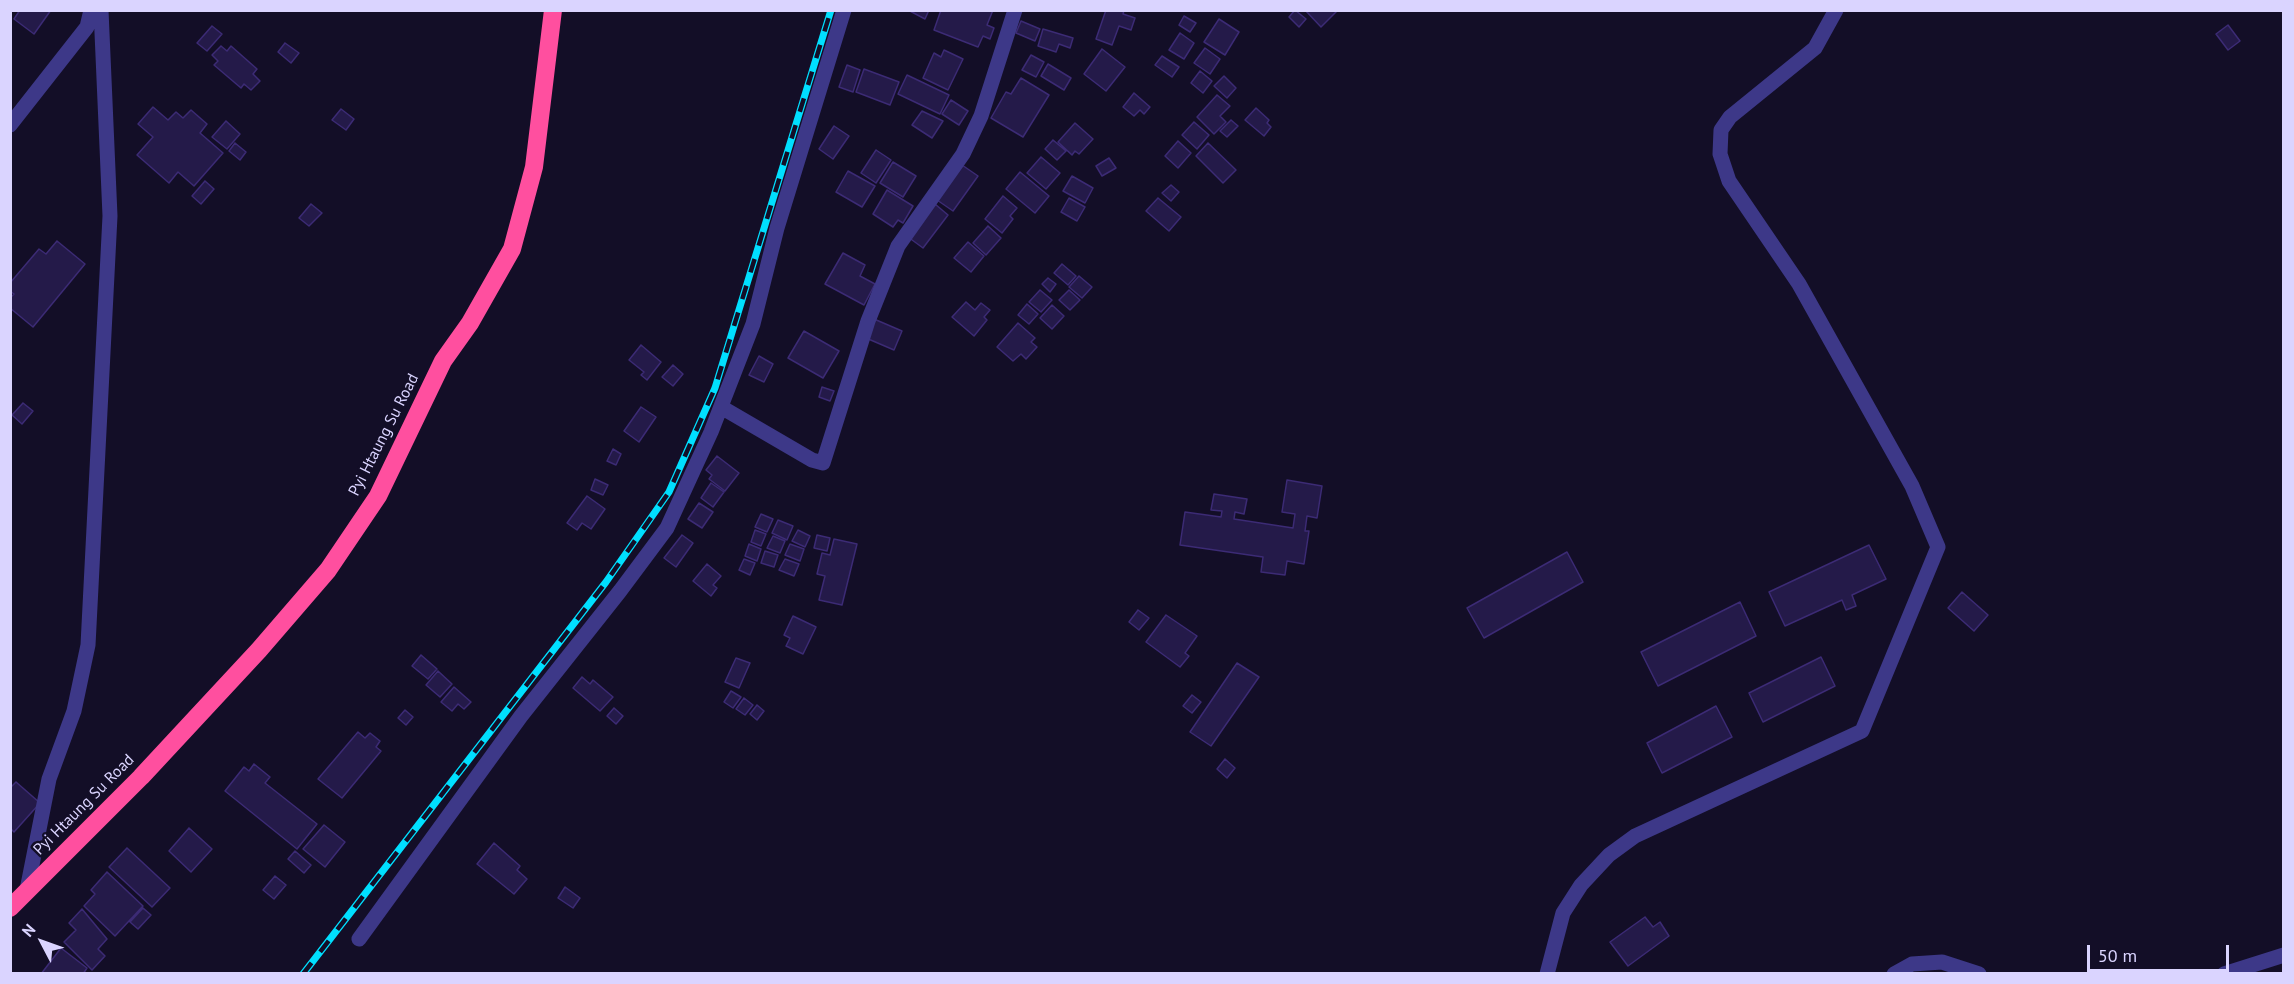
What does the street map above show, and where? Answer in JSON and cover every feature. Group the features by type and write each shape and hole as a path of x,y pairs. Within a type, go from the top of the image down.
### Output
{"highway":[{"name":"Pyi Htaung Su Road","path":"10,909 141,777 259,650 328,570 378,496 443,361 470,323 512,249 534,167 554,10"}],"street":[{"path":"10,125 87,27 91,10"},
{"path":"27,890 49,779 74,711 88,645 110,216 101,10"},
{"path":"359,939 521,716 588,633 667,528 721,407 753,324 777,228 844,10"},
{"path":"721,407 823,463 868,321 898,246 963,154 981,116 1015,10"},
{"path":"1547,974 1563,914 1581,885 1609,855 1635,836 1862,730 1938,547 1912,486 1798,284 1729,181 1720,154 1721,130 1730,117 1815,48 1836,10"},
{"path":"2224,974 2283,955"},
{"path":"1894,974 1912,964 1942,962 1979,974"}],"building":[{"path":"20,10 51,10 34,34 14,19"},
{"path":"908,10 929,10 925,19"},
{"path":"941,10 993,10 987,25 994,28 990,39 983,36 978,47 934,30"},
{"path":"1106,10 1124,10 1123,14 1135,18 1131,30 1119,26 1112,45 1096,39"},
{"path":"1295,10 1306,19 1299,27 1289,17"},
{"path":"1305,10 1337,10 1337,11 1321,27"},
{"path":"1184,16 1196,23 1190,32 1179,25"},
{"path":"1219,19 1239,32 1225,55 1204,42"},
{"path":"1021,21 1040,29 1035,41 1016,33"},
{"path":"2228,25 2240,41 2228,50 2216,34"},
{"path":"212,26 222,34 207,51 197,43"},
{"path":"1043,29 1073,38 1070,48 1059,44 1056,52 1038,46"},
{"path":"1180,33 1194,43 1184,59 1169,50"},
{"path":"285,43 299,53 291,63 278,52"},
{"path":"221,46 227,51 231,46 257,69 253,74 260,81 251,90 244,84 241,88 214,65 218,61 212,55"},
{"path":"1205,48 1220,59 1210,74 1194,63"},
{"path":"1102,49 1125,67 1106,91 1084,74"},
{"path":"944,50 963,59 948,90 923,78 934,53 941,57"},
{"path":"1031,55 1044,62 1036,77 1022,70"},
{"path":"1162,56 1179,67 1172,77 1155,65"},
{"path":"1048,64 1071,78 1064,90 1041,76"},
{"path":"847,65 860,70 853,92 839,87"},
{"path":"864,69 899,82 890,105 856,92"},
{"path":"1200,71 1212,81 1203,93 1191,83"},
{"path":"907,75 949,95 940,114 898,94"},
{"path":"1224,76 1236,88 1227,98 1214,86"},
{"path":"1021,78 1049,95 1023,137 991,118 1006,92 1011,94"},
{"path":"1134,93 1150,107 1144,114 1140,110 1134,116 1123,107"},
{"path":"1217,95 1230,106 1220,116 1226,122 1214,134 1197,117"},
{"path":"951,100 968,111 959,125 942,114"},
{"path":"153,107 168,120 176,112 183,118 191,110 207,124 200,133 223,153 194,186 178,172 169,183 137,155 153,137 138,124"},
{"path":"1256,108 1269,120 1267,123 1271,127 1264,136 1245,120"},
{"path":"341,109 354,119 346,130 332,120"},
{"path":"922,111 943,121 932,138 912,125"},
{"path":"1231,120 1238,126 1227,137 1220,131"},
{"path":"226,121 240,134 227,149 212,137"},
{"path":"1194,122 1209,135 1197,149 1182,135"},
{"path":"1075,123 1093,139 1079,154 1075,151 1072,155 1058,142"},
{"path":"834,126 849,136 833,159 819,149"},
{"path":"1053,140 1066,151 1057,160 1045,149"},
{"path":"1178,141 1191,153 1178,168 1165,156"},
{"path":"235,143 246,152 240,160 229,151"},
{"path":"1208,143 1236,170 1223,183 1196,156"},
{"path":"876,150 891,160 876,183 861,173"},
{"path":"1041,157 1060,173 1046,189 1027,173"},
{"path":"1109,158 1116,168 1102,176 1096,166"},
{"path":"893,162 916,176 903,197 880,183"},
{"path":"962,165 978,176 953,211 937,200"},
{"path":"848,171 875,186 862,207 836,192"},
{"path":"1020,172 1049,196 1035,213 1006,189"},
{"path":"1072,176 1093,188 1085,203 1063,191"},
{"path":"205,181 214,189 201,204 192,196"},
{"path":"1171,185 1179,192 1171,201 1162,193"},
{"path":"887,190 913,206 903,223 898,220 893,227 873,214"},
{"path":"1003,196 1017,208 1010,216 1013,219 1002,233 985,219"},
{"path":"1069,198 1085,207 1077,221 1061,212"},
{"path":"1158,198 1181,217 1169,231 1146,211"},
{"path":"311,204 322,213 309,226 299,218"},
{"path":"935,204 948,215 923,248 908,237"},
{"path":"988,226 1001,238 986,255 973,243"},
{"path":"57,241 85,264 33,327 10,308 10,298 14,294 10,291 10,283 39,249 46,254"},
{"path":"968,242 984,256 971,272 954,258"},
{"path":"843,253 865,265 860,276 875,284 864,305 825,284"},
{"path":"1062,264 1076,276 1068,285 1054,273"},
{"path":"1079,276 1092,287 1082,298 1069,287"},
{"path":"1048,278 1056,284 1050,292 1042,284"},
{"path":"1040,290 1052,300 1041,312 1029,302"},
{"path":"1069,290 1080,300 1070,310 1059,300"},
{"path":"966,302 975,310 981,303 990,310 984,317 987,320 974,336 952,317"},
{"path":"1027,304 1038,314 1029,324 1018,315"},
{"path":"1052,305 1064,316 1052,329 1040,318"},
{"path":"874,319 902,331 894,350 866,338"},
{"path":"1018,323 1035,338 1031,342 1037,347 1026,359 1021,354 1013,361 997,347"},
{"path":"804,331 839,351 823,378 788,358"},
{"path":"641,345 661,362 647,380 641,375 644,372 629,360"},
{"path":"759,356 773,364 764,382 749,375"},
{"path":"673,365 683,374 673,386 662,377"},
{"path":"822,387 834,391 830,401 819,397"},
{"path":"23,403 33,411 22,424 12,415"},
{"path":"641,407 656,417 639,442 624,431"},
{"path":"613,449 621,454 616,465 607,461"},
{"path":"717,456 739,473 725,491 709,479 712,475 706,470"},
{"path":"595,479 608,485 603,495 591,490"},
{"path":"1287,480 1322,486 1317,518 1307,516 1305,531 1309,531 1304,564 1287,561 1285,575 1261,572 1263,557 1180,545 1185,512 1221,517 1222,511 1211,510 1214,494 1247,499 1244,514 1235,512 1234,519 1293,528 1295,514 1282,512"},
{"path":"711,483 724,492 713,507 701,498"},
{"path":"587,496 605,509 591,529 582,523 577,530 567,523"},
{"path":"699,503 713,512 702,528 688,519"},
{"path":"761,514 773,519 767,532 755,527"},
{"path":"778,520 793,526 787,540 772,533"},
{"path":"755,530 766,534 761,546 751,542"},
{"path":"798,530 810,536 805,547 792,541"},
{"path":"682,535 693,543 676,567 664,558"},
{"path":"817,535 830,538 827,551 814,548"},
{"path":"773,536 785,541 780,553 767,548"},
{"path":"834,539 857,544 842,605 819,600 825,576 817,574 822,553 830,555"},
{"path":"749,544 761,549 757,561 745,556"},
{"path":"790,544 804,549 800,561 785,555"},
{"path":"1869,545 1886,579 1852,595 1856,606 1846,610 1842,600 1785,626 1769,592"},
{"path":"765,551 778,555 774,567 761,563"},
{"path":"1567,552 1583,582 1484,638 1467,608"},
{"path":"744,559 755,563 750,575 739,570"},
{"path":"785,559 799,564 794,576 779,570"},
{"path":"707,564 721,576 713,585 717,588 711,596 693,581"},
{"path":"1962,592 1988,615 1974,631 1948,608"},
{"path":"1740,602 1756,636 1658,686 1641,652"},
{"path":"1138,610 1149,618 1139,630 1129,622"},
{"path":"1166,615 1197,636 1185,653 1189,656 1180,667 1146,642"},
{"path":"793,616 816,627 803,654 786,646 790,638 784,635"},
{"path":"421,655 437,669 428,679 412,666"},
{"path":"1821,657 1835,686 1763,722 1749,693"},
{"path":"736,658 750,663 739,688 725,682"},
{"path":"1237,663 1259,677 1211,746 1190,732"},
{"path":"438,671 452,684 440,697 426,685"},
{"path":"582,677 590,684 593,680 613,697 600,711 573,688"},
{"path":"454,687 471,702 464,709 458,704 452,711 441,702"},
{"path":"731,691 741,697 733,708 724,702"},
{"path":"1192,695 1201,702 1192,713 1183,706"},
{"path":"744,698 753,705 745,715 736,709"},
{"path":"757,705 764,711 757,720 750,714"},
{"path":"1716,706 1732,737 1662,773 1647,743"},
{"path":"614,708 623,716 616,724 607,716"},
{"path":"405,710 413,717 406,725 398,718"},
{"path":"358,732 365,738 370,733 380,741 376,747 381,751 342,798 318,779"},
{"path":"1225,759 1235,768 1227,778 1217,769"},
{"path":"254,764 270,777 265,783 317,824 297,849 225,791 244,767 249,771"},
{"path":"16,782 40,803 14,832 10,828 10,788"},
{"path":"324,825 345,842 325,867 303,849"},
{"path":"189,828 212,849 191,872 169,851"},
{"path":"494,843 520,866 517,870 527,879 514,894 477,864"},
{"path":"127,848 170,888 152,907 109,867"},
{"path":"295,851 311,865 304,873 288,859"},
{"path":"107,872 143,906 115,936 84,906 95,894 91,890"},
{"path":"275,876 286,885 274,899 263,890"},
{"path":"565,887 580,898 573,908 558,898"},
{"path":"143,908 151,915 138,929 130,922"},
{"path":"82,909 107,939 98,949 105,956 92,970 64,942 76,930 69,923"},
{"path":"1645,917 1653,927 1660,922 1669,936 1628,966 1610,942"},
{"path":"61,948 87,968 83,974 41,974"}],"railway":[{"path":"303,974 606,582 669,492 715,388 831,10"}]}
